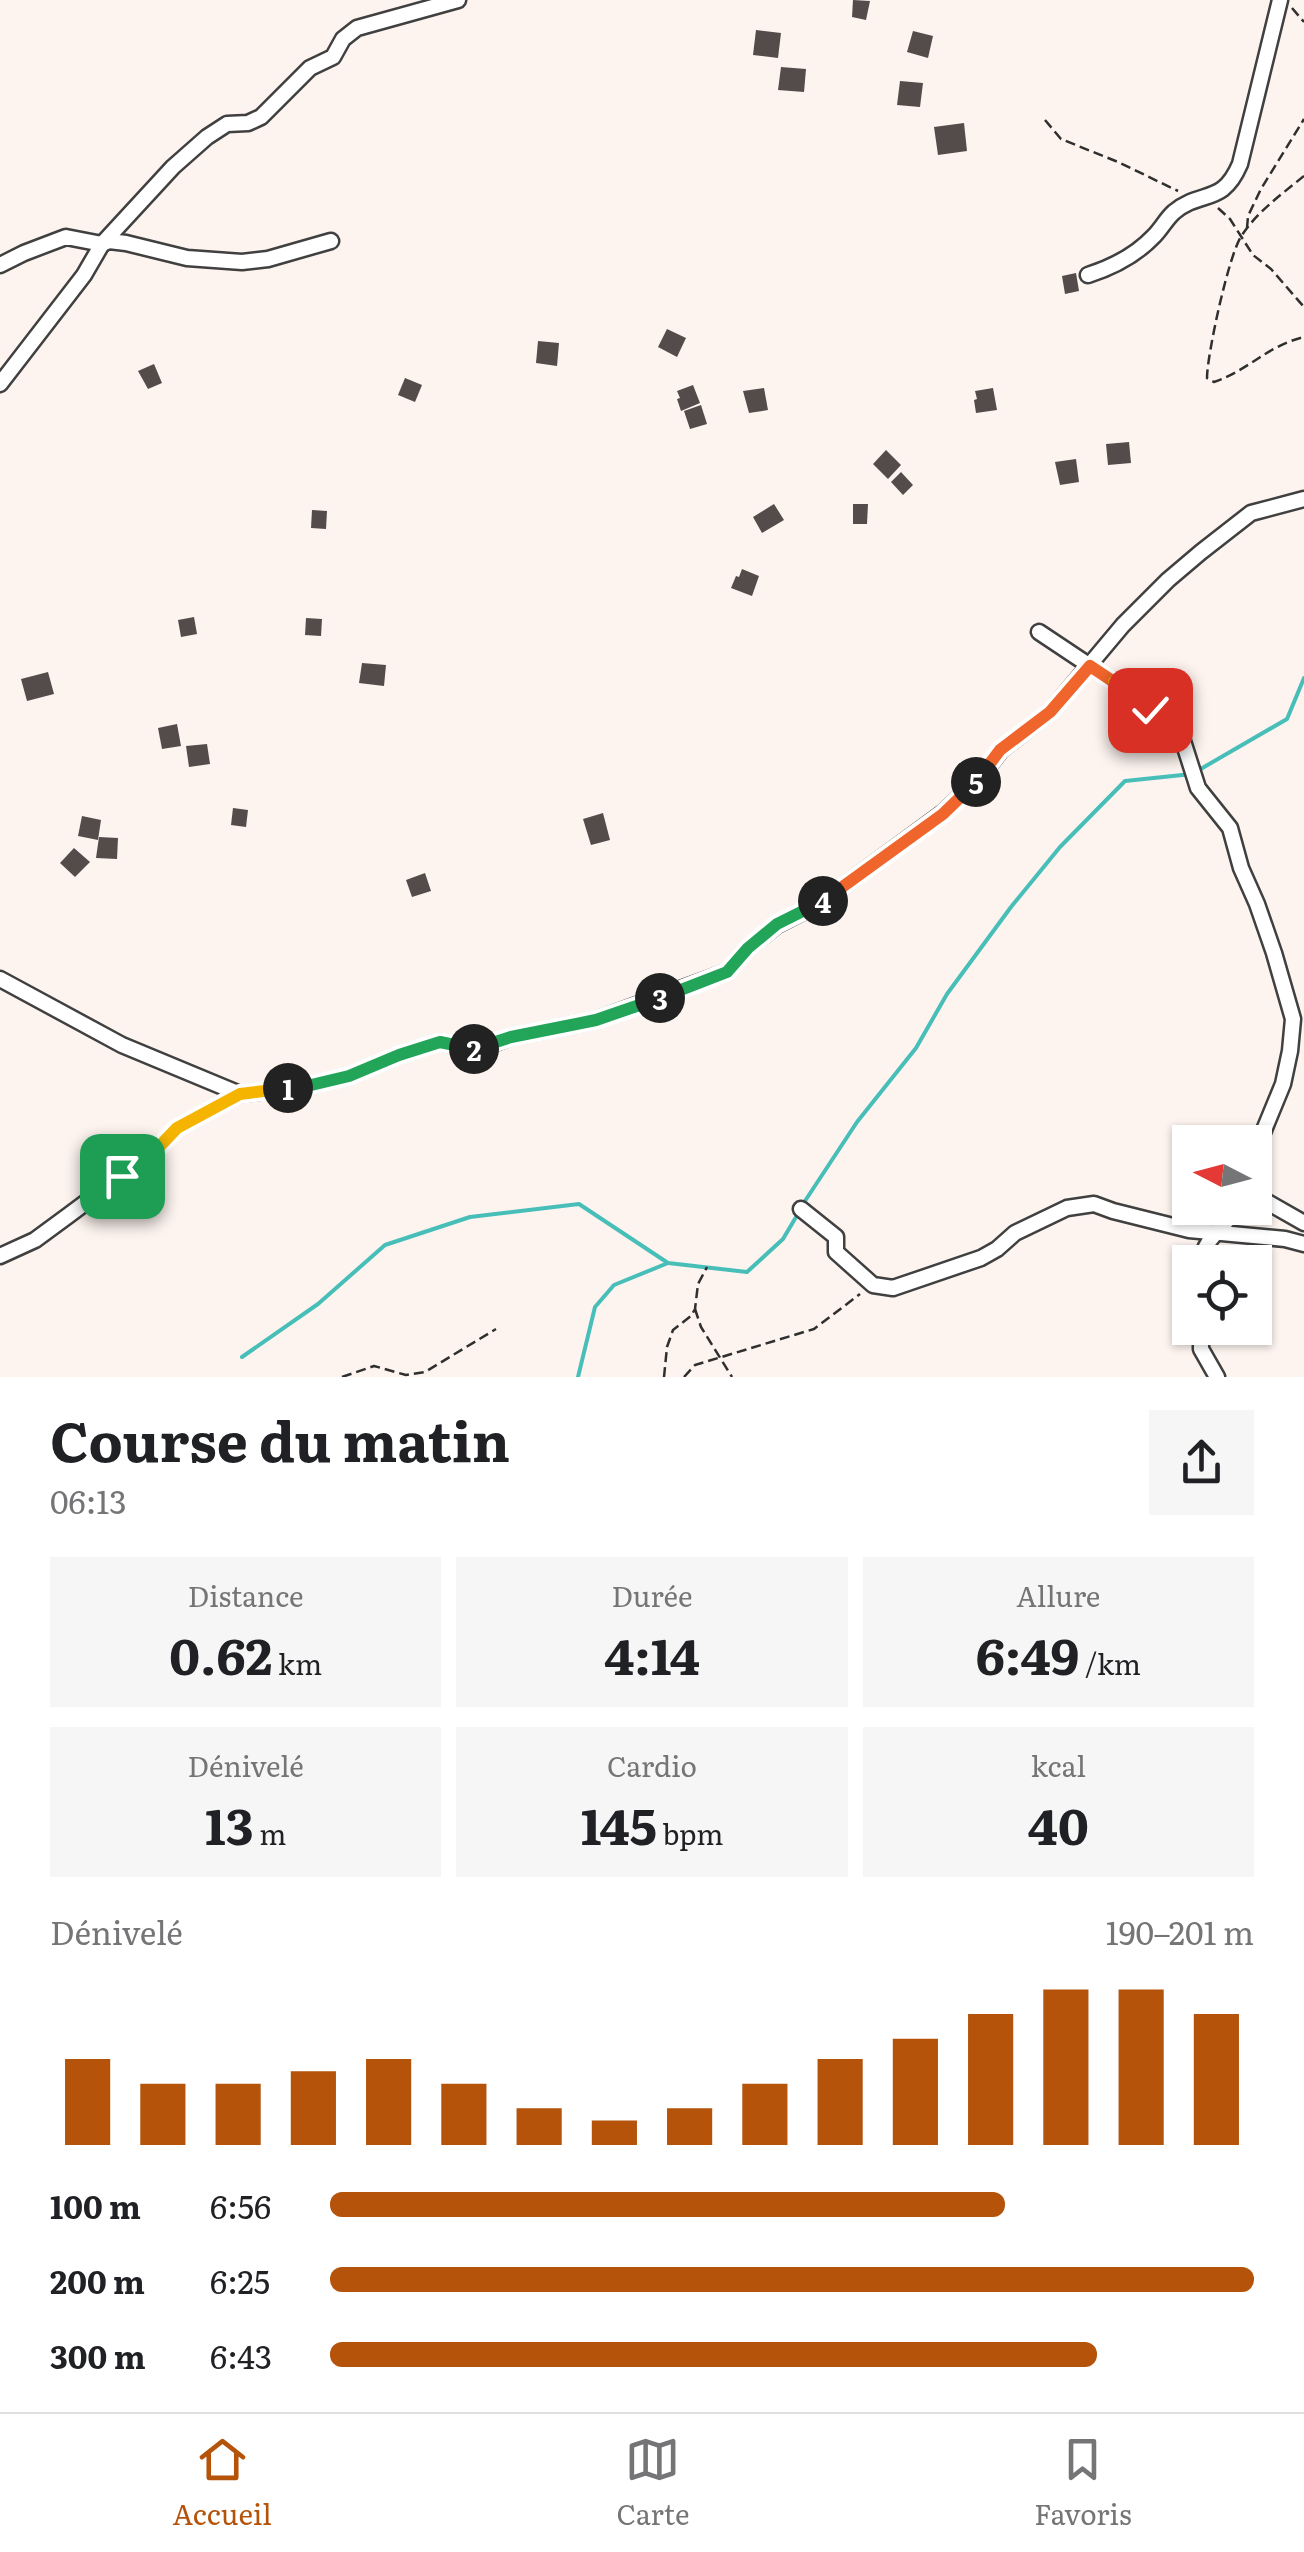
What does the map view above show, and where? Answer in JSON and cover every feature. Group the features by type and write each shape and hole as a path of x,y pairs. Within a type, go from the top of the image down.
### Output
{"street":[{"path":"0,384 84,275 102,244 174,166 207,137 226,124 248,124 261,117 310,68 332,57 343,39 357,28 458,0"},
{"path":"1088,275 1137,252 1172,214 1183,206 1214,196 1234,178 1283,0"},
{"path":"0,265 66,237 102,244 126,243 187,258 242,262 268,260 331,240"},
{"path":"0,1256 46,1232 156,1150 177,1128 240,1094 307,1086 349,1076 440,1042 476,1050 511,1037 596,1020 727,972 777,924 822,902 943,814 978,780 1000,750 1050,712 1168,580 1213,542 1251,513 1304,499"},
{"path":"1039,632 1150,710 1182,738 1198,788 1230,828 1293,1019 1283,1084 1266,1125"},
{"path":"0,979 122,1045 240,1094"},
{"path":"801,1208 836,1237 836,1252 852,1269 873,1285 893,1288 980,1258 998,1249 1015,1232 1066,1208 1094,1204 1190,1230 1304,1244"},
{"path":"1272,1205 1304,1224"},
{"path":"1207,1245 1224,1225"},
{"path":"1201,1345 1217,1377"}],"path":[{"path":"1283,0 1304,22"},
{"path":"1248,228 1248,216 1304,119"},
{"path":"1304,176 1241,236 1233,254 1207,378 1214,382 1233,376 1266,351 1304,337"},
{"path":"664,1377 673,1330 695,1309 698,1284 707,1268"},
{"path":"684,1377 695,1365 814,1329 865,1290"},
{"path":"695,1309 707,1338 732,1377"},
{"path":"342,1377 374,1366 406,1375 425,1372 496,1329"}],"building":[{"path":"853,0 870,1 866,20 852,17"},
{"path":"756,30 781,33 778,58 753,55"},
{"path":"913,31 933,36 928,58 907,52"},
{"path":"781,67 806,69 804,92 778,90"},
{"path":"900,81 923,83 920,107 897,105"},
{"path":"964,123 967,151 938,155 934,127"},
{"path":"1076,273 1079,291 1065,294 1062,276"},
{"path":"667,329 686,338 677,357 658,347"},
{"path":"538,341 559,343 557,366 536,363"},
{"path":"154,364 162,383 148,389 138,371"},
{"path":"405,378 422,385 415,402 398,395"},
{"path":"693,385 700,403 681,411 677,391"},
{"path":"764,388 768,410 749,413 743,391"},
{"path":"993,388 997,410 976,413 975,391"},
{"path":"701,405 707,424 690,429 684,411"},
{"path":"1129,442 1131,463 1108,465 1106,444"},
{"path":"886,450 901,465 888,479 873,464"},
{"path":"1076,459 1079,482 1060,485 1055,462"},
{"path":"901,472 913,485 903,495 891,482"},
{"path":"774,504 784,520 762,533 753,517"},
{"path":"853,504 868,504 867,524 853,524"},
{"path":"312,510 327,511 326,529 311,528"},
{"path":"742,569 759,576 752,596 731,588"},
{"path":"194,617 197,634 181,637 178,620"},
{"path":"306,618 322,619 321,636 305,635"},
{"path":"362,663 386,665 384,686 359,683"},
{"path":"48,672 54,694 27,701 21,679"},
{"path":"177,724 181,746 162,749 158,728"},
{"path":"207,744 210,764 189,767 186,746"},
{"path":"233,808 248,810 246,827 231,825"},
{"path":"603,813 610,840 591,845 583,819"},
{"path":"82,816 101,820 98,840 78,836"},
{"path":"99,837 118,838 117,859 96,858"},
{"path":"74,848 90,862 75,877 60,863"},
{"path":"425,873 431,891 412,897 406,880"}],"waterway":[{"path":"803,1204 857,1122 916,1048 947,994 1060,847 1125,781 1192,774 1287,719 1304,678"},
{"path":"242,1357 318,1304 385,1245 470,1217 579,1204 668,1263 747,1272 783,1239 799,1212"},
{"path":"578,1377 595,1307 614,1285 668,1263"}],"route":[{"path":"122,1176 177,1128 240,1094 307,1086 349,1076 440,1042 476,1050 511,1037 596,1020 727,972 777,924 822,902 943,814 978,780 1000,750 1050,712 1090,666 1150,710"}]}
